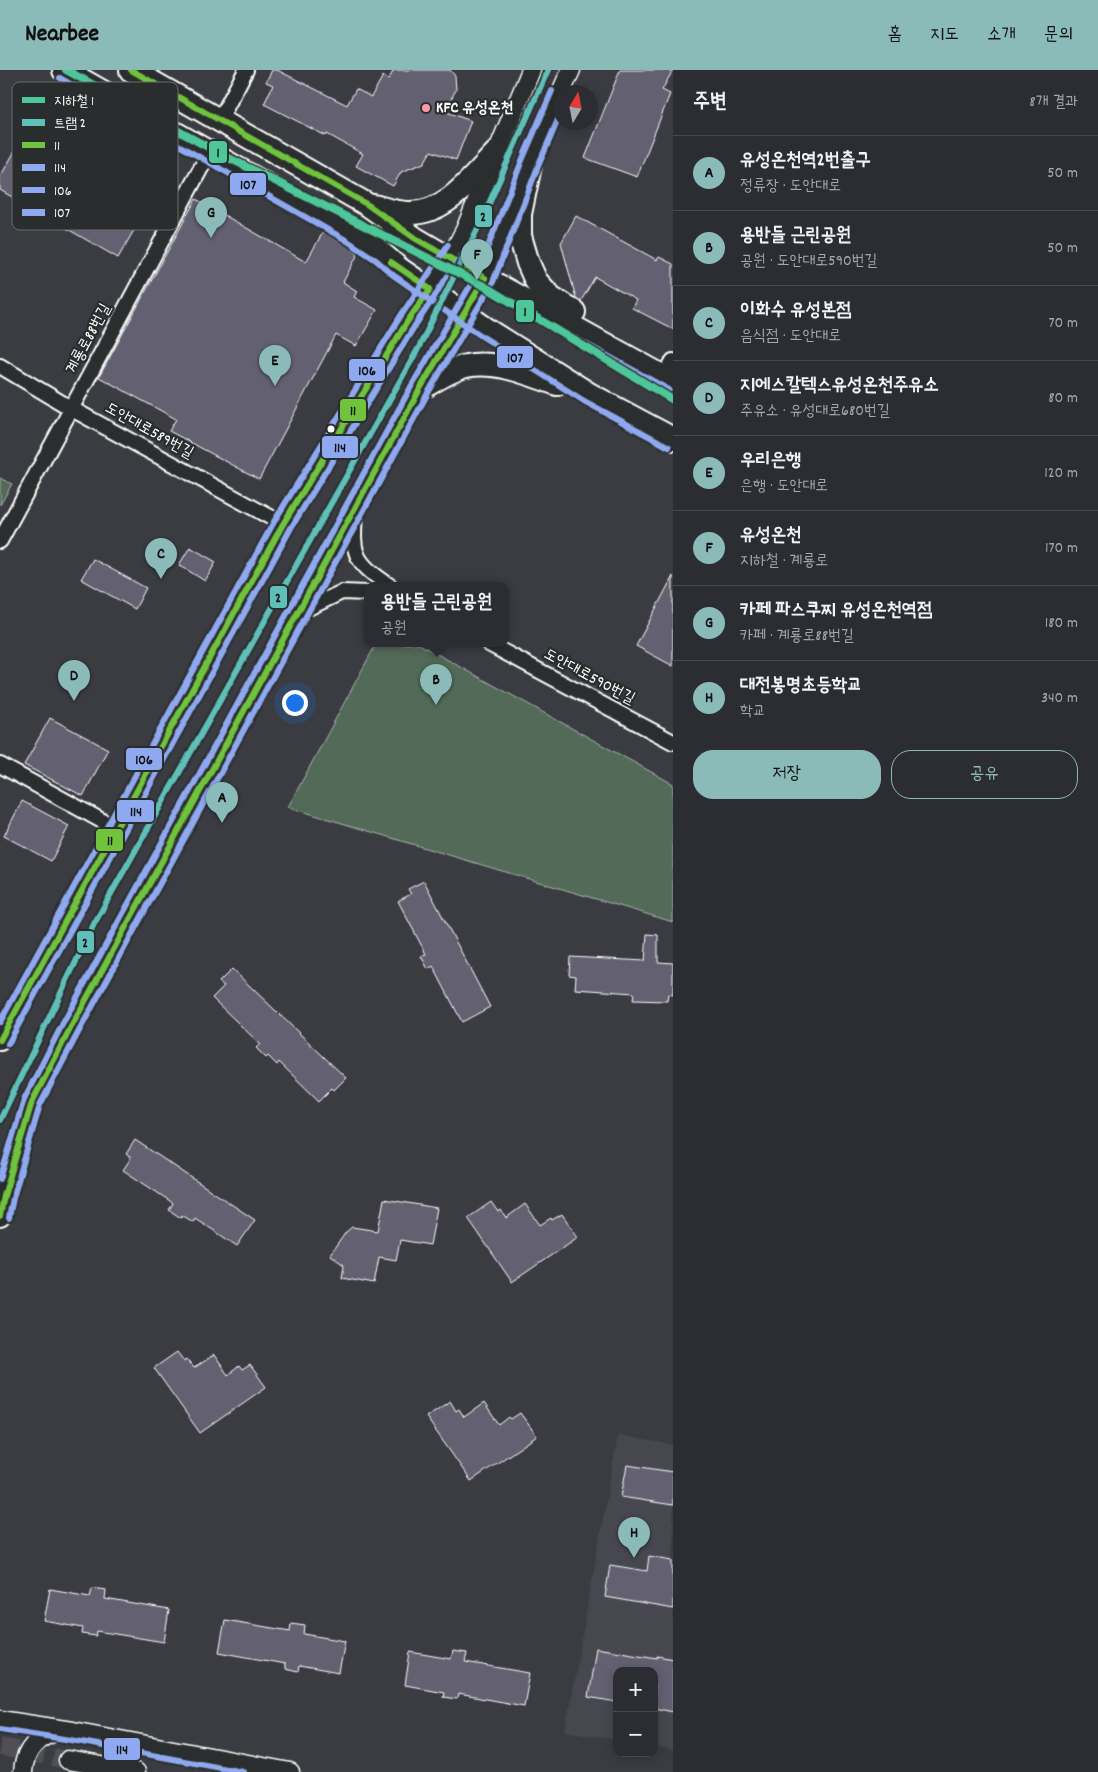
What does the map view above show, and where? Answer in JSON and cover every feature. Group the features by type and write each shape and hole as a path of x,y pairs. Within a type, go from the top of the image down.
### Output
{"main road":[{"path":"64,70 85,82"},
{"path":"131,70 151,82"},
{"path":"178,98 368,205 450,260 607,344 670,373"},
{"path":"178,135 352,233 430,290 589,394 673,440"},
{"path":"368,205 408,213 426,211 448,202 498,151"},
{"path":"531,161 520,214 520,236 528,262 536,281 551,297 572,310 607,344"},
{"path":"0,1040 283,524 407,322 450,260"},
{"path":"0,1216 4,1196 32,1102 70,1029 420,389 485,278"},
{"path":"420,389 458,369 466,366 486,364 528,374 589,394"}],"street":[{"path":"218,121 246,70"},
{"path":"450,260 465,230 531,70"},
{"path":"564,85 571,70"},
{"path":"485,278 531,161 553,111"},
{"name":"계룡로88번길","path":"178,211 209,153"},
{"name":"계룡로88번길","path":"0,541 168,230"},
{"name":"도안대로589번길","path":"0,366 72,409 283,524"},
{"path":"356,507 353,543 358,558 385,582"},
{"path":"298,613 342,592 364,593"},
{"name":"도안대로590번길","path":"495,647 673,742"},
{"path":"0,765 115,828"},
{"path":"0,1720 72,1731 290,1772"},
{"path":"22,1772 28,1752 36,1742 47,1735 59,1731 72,1731"},
{"path":"68,1760 136,1772"}],"shaded area":[{"path":"618,1435 673,1445 673,1750 658,1748 658,1667 613,1667 613,1739 565,1731"}],"green space":[{"path":"0,478 12,484 0,505"},
{"path":"374,647 424,647 673,784 673,922 288,807"}],"building":[{"path":"272,70 277,70 347,105 356,89 371,97 383,76 388,80 394,70 450,70 455,76 456,90 444,111 471,121 456,160 431,151 424,163 401,172 393,186 356,166 363,154 327,134 326,136 264,104 273,85 266,82"},
{"path":"620,70 673,70 662,90 670,94 637,177 585,158 596,130 598,130 598,125"},
{"path":"12,156 12,197 0,190 0,177"},
{"path":"196,199 306,262 323,232 344,244 358,254 343,282 357,291 354,297 377,310 356,346 336,335 259,479 169,431 176,419 99,377"},
{"path":"576,216 657,260 659,257 673,264 673,329 632,308 636,300 595,277 581,301 576,298 561,243"},
{"path":"69,230 134,230 118,258"},
{"path":"190,547 216,562 205,581 179,565"},
{"path":"93,559 146,588 135,609 81,579"},
{"path":"673,576 673,666 636,646"},
{"path":"50,718 108,749 83,796 24,765"},
{"path":"22,801 69,826 51,861 4,836"},
{"path":"424,881 490,1007 462,1022 433,966 428,969 421,956 426,954 398,901 411,894 408,889"},
{"path":"647,934 658,935 658,962 673,963 673,995 668,994 667,1001 633,1000 634,993 575,989 576,976 569,975 570,957 645,961"},
{"path":"232,969 346,1078 334,1090 332,1088 319,1101 279,1062 277,1065 268,1056 266,1058 256,1048 260,1044 212,998 224,986 219,982"},
{"path":"135,1140 255,1220 237,1246 195,1218 193,1222 182,1215 181,1218 169,1210 173,1203 123,1170 131,1158 126,1154"},
{"path":"384,1199 437,1208 430,1245 400,1240 396,1260 379,1257 374,1284 342,1278 344,1265 330,1255 346,1232 352,1227 378,1231"},
{"path":"491,1202 498,1212 501,1210 506,1218 525,1204 540,1225 562,1214 578,1237 512,1282 468,1218"},
{"path":"177,1352 184,1361 187,1359 194,1368 214,1355 228,1375 239,1366 242,1370 250,1365 266,1387 200,1433 154,1368"},
{"path":"450,1401 456,1411 459,1409 464,1417 484,1403 499,1425 509,1417 511,1419 520,1413 537,1436 471,1481 426,1417"},
{"path":"627,1465 673,1472 673,1505 621,1497"},
{"path":"649,1556 673,1560 673,1609 605,1597 610,1565 647,1571"},
{"path":"92,1588 106,1590 105,1599 169,1610 164,1642 97,1631 96,1636 82,1634 83,1628 44,1621 50,1589 90,1596"},
{"path":"225,1620 290,1631 291,1623 305,1625 304,1634 345,1641 339,1673 299,1666 298,1672 285,1669 285,1664 219,1652"},
{"path":"596,1648 673,1659 673,1712 658,1709 658,1667 613,1667 613,1701 588,1697"},
{"path":"453,1651 467,1653 465,1662 530,1673 524,1706 458,1694 457,1699 443,1697 444,1692 405,1685 410,1652 451,1659"}],"tunnel":[{"path":"0,1747 68,1760"}],"metro line":[{"name":"1","path":"66,70 88,82"},
{"name":"1","path":"178,131 484,286 673,400"}],"tram line":[{"name":"2","path":"0,1120 94,924 418,349 480,224 548,70"}],"transit line":[{"name":"11","path":"64,70 85,82"},
{"name":"11","path":"131,70 152,82"},
{"name":"107","path":"60,78 67,82"},
{"name":"106","path":"0,1179 24,1099 62,1025 412,385 477,274 552,91"},
{"name":"11","path":"0,1216 4,1196 32,1102 70,1029 420,389 485,278 416,239 368,205 178,97"},
{"name":"114","path":"9,1218 40,1105 428,393 493,282 554,130"},
{"name":"107","path":"178,145 346,240 483,337 584,401 669,447"},
{"name":"106","path":"0,1022 275,520 400,317 448,245"},
{"name":"114","path":"8,1044 291,528 414,327 462,255"},
{"name":"11","path":"0,1040 283,524 407,322 430,289 391,262"},
{"name":"107","path":"439,263 669,390"},
{"name":"114","path":"0,1729 71,1740 243,1772"}],"place":[{"name":"KFC 유성온천","path":"426,108"},
{"name":"카페 파스쿠찌 유성온천역점","path":"211,238"},
{"name":"유성온천","path":"477,280"},
{"name":"우리은행","path":"275,386"},
{"name":"이화수 유성본점","path":"161,579"},
{"name":"지에스칼텍스유성온천주유소","path":"74,701"},
{"name":"용반들 근린공원","path":"436,705"},
{"name":"유성온천역2번출구","path":"222,823"},
{"name":"대전봉명초등학교","path":"634,1558"}]}
